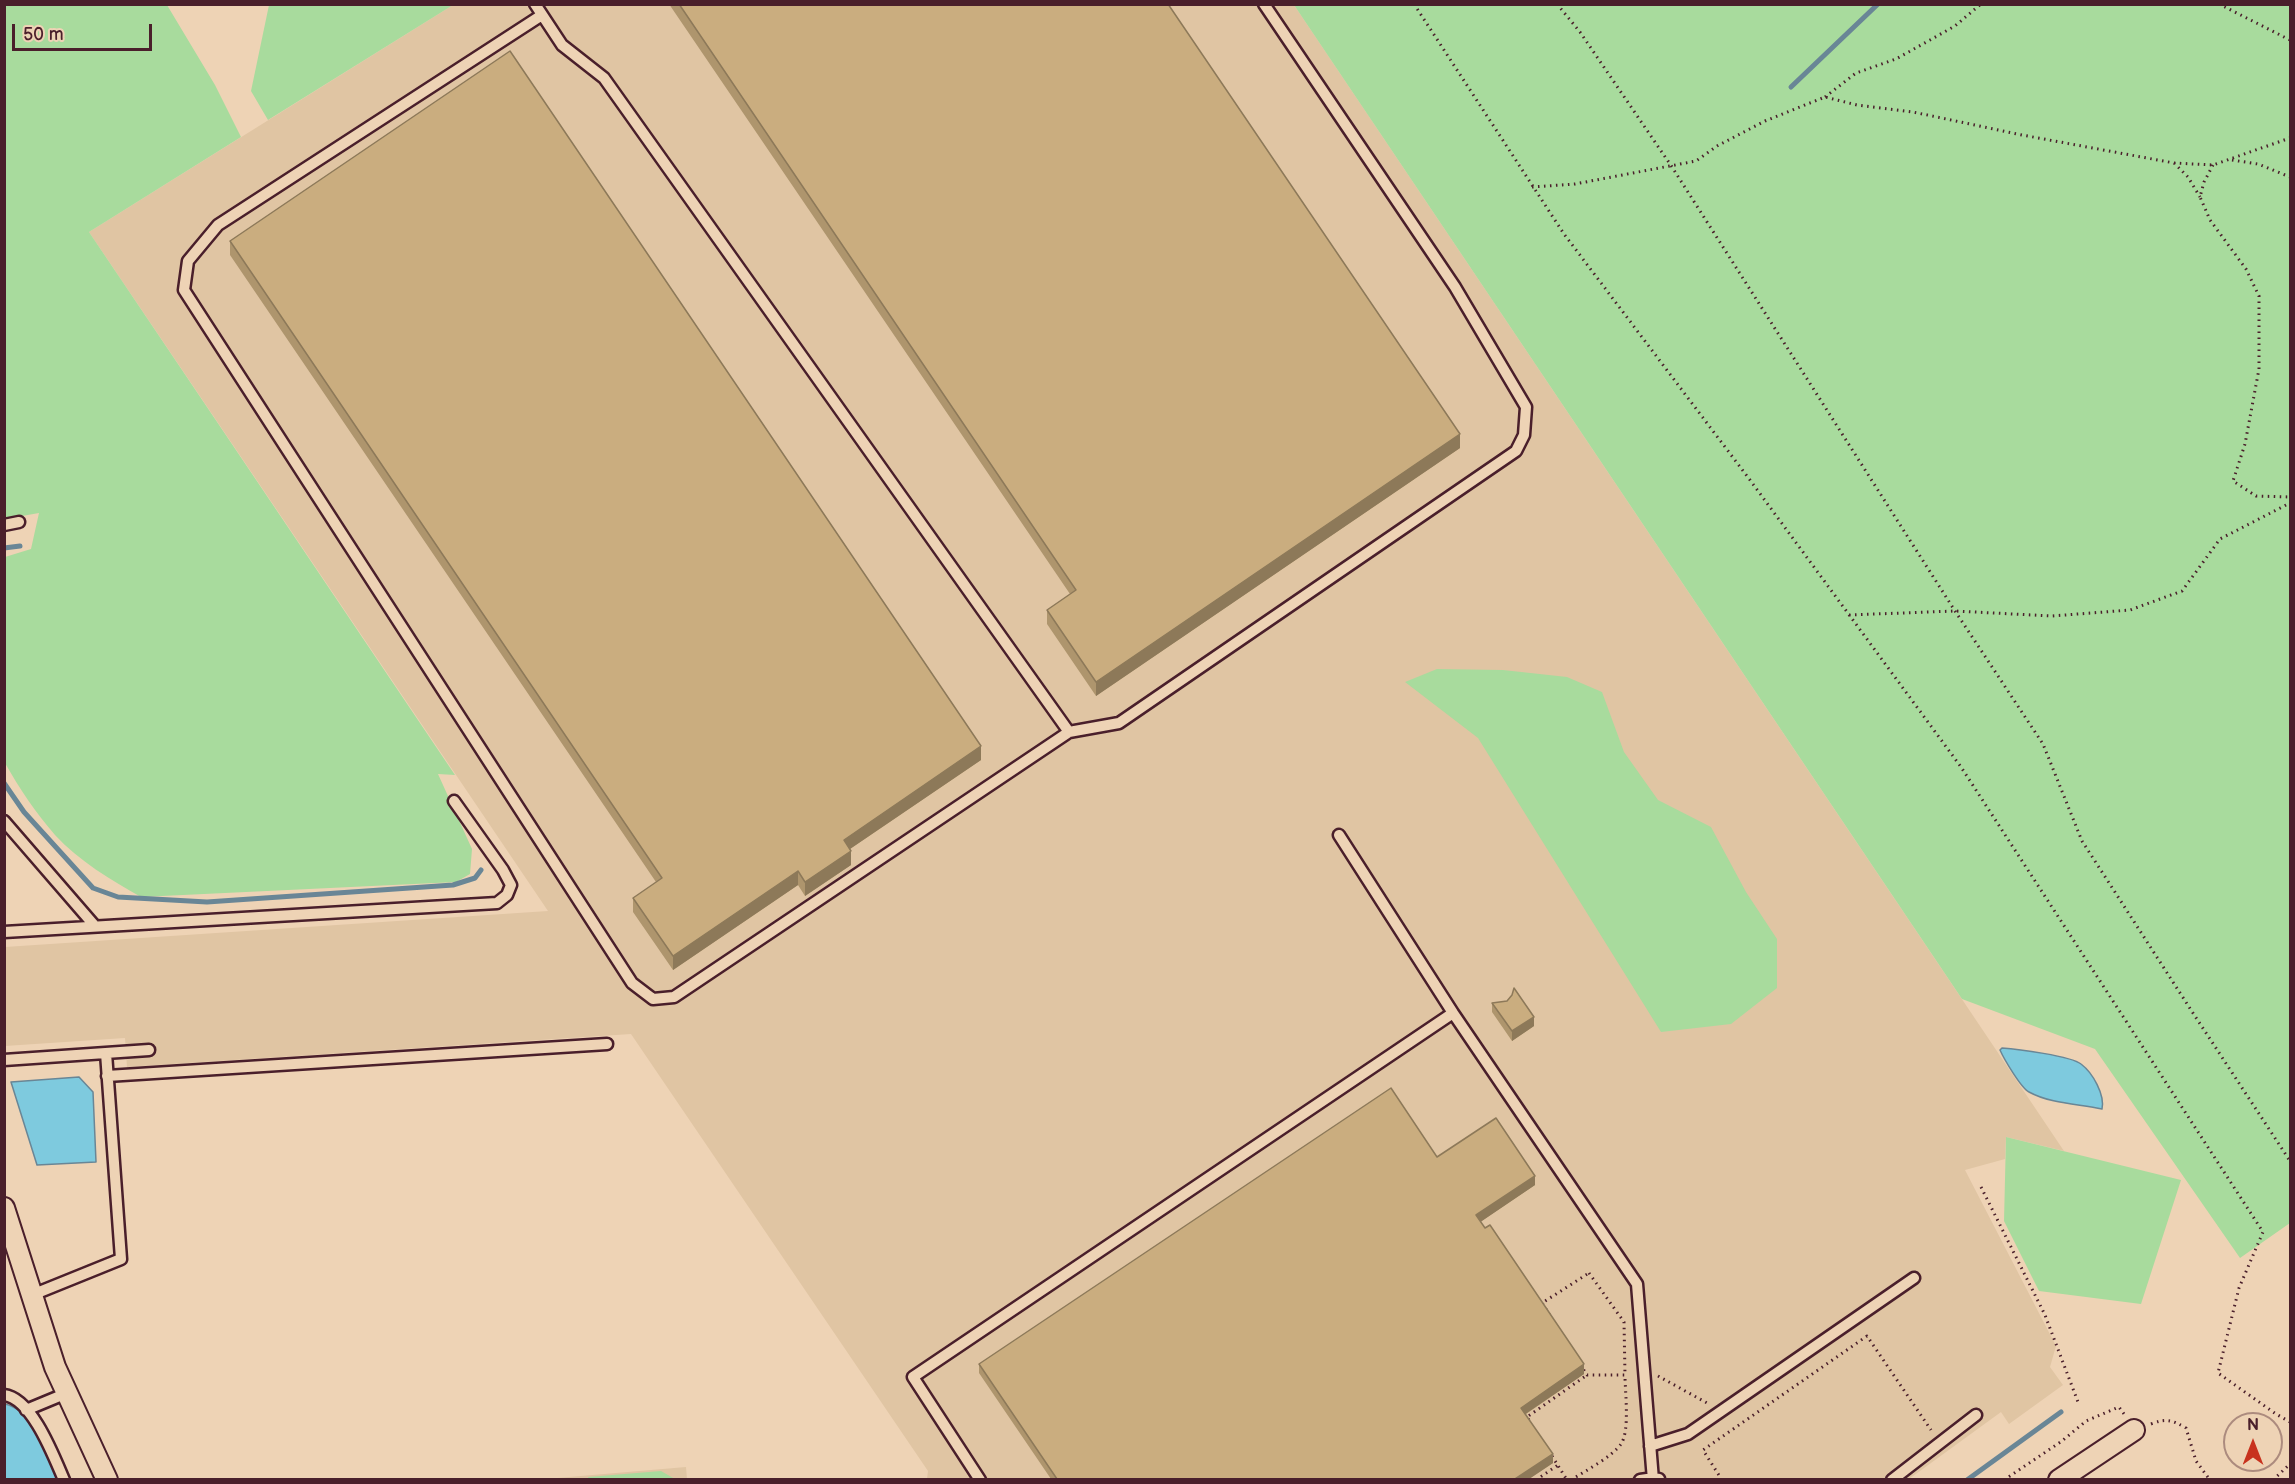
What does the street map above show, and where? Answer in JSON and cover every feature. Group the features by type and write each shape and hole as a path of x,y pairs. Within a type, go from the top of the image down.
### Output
{"street":[{"path":"4,1208 55,1367 107,1479"},
{"path":"2059,1479 2134,1430"}],"lane":[{"path":"535,4 562,45 604,78 1069,732"},
{"path":"542,15 218,225 188,261 184,290 632,982 653,999 674,997 1069,732 1119,723 1516,451 1524,435 1526,407 1455,286 1264,4"},
{"path":"4,525 19,522"},
{"path":"4,932 497,903 507,895 511,885 503,870 454,801"},
{"path":"4,821 94,925"},
{"path":"1339,835 1453,1013 1637,1284 1650,1446 1656,1479 1640,1479"},
{"path":"980,1479 913,1377 1453,1013"},
{"path":"107,1076 607,1044"},
{"path":"4,1060 149,1050"},
{"path":"32,1295 121,1259 106,1053"},
{"path":"1650,1446 1670,1441 1696,1428 1914,1278"},
{"path":"26,1410 67,1393"},
{"path":"4,1395 10,1396 26,1410 37,1424 64,1479"},
{"path":"1892,1479 1976,1415"}],"path":[{"path":"1414,4 1564,234 1750,480 1961,767 2263,1232 2240,1288 2218,1373 2290,1422"},
{"path":"1557,4 1580,32 1672,167 1955,611 2043,744 2082,841 2290,1161"},
{"path":"1532,188 1575,184 1696,161 1717,146 1765,121 1825,97 1856,73 1896,59 1955,26 1981,4"},
{"path":"2219,4 2290,40"},
{"path":"1825,97 1857,105 1913,112 2174,163 2213,165 2290,138"},
{"path":"2230,160 2258,164 2290,177"},
{"path":"2174,163 2188,177 2210,220 2246,269 2259,296 2259,369 2245,444 2233,481 2256,496 2290,497"},
{"path":"2200,197 2204,182 2213,165"},
{"path":"1849,615 1955,611 2052,616 2130,610 2182,591 2220,539 2290,503"},
{"path":"1981,1187 2045,1315 2078,1402"},
{"path":"1534,1427 1527,1418 1587,1375 1625,1375 1624,1322 1589,1273 1542,1303 1587,1375"},
{"path":"1722,1479 1703,1450 1867,1336 1931,1430"},
{"path":"2004,1479 2062,1441 2086,1421 2119,1407"},
{"path":"2186,1428 2196,1461 2210,1479"},
{"path":"1552,1455 1567,1479"},
{"path":"2273,1479 2290,1464"},
{"path":"1538,1479 1558,1465"}],"shaded area":[{"path":"453,5 1294,5 2064,1151 2006,1137 2005,1159 1965,1170 2056,1346 2050,1367 2063,1385 2009,1424 2001,1412 1909,1479 927,1479 928,1471 631,1034 127,1067 125,1038 5,1046 5,947 548,911 89,232"},
{"path":"686,1467 687,1479 534,1480"}],"green space":[{"path":"269,4 453,5 268,120 251,91"},
{"path":"5,5 167,5 215,85 241,137 89,232 455,775 438,774 472,849 470,874 456,882 141,897 96,869 64,844 35,809 5,763 5,557 31,549 39,513 5,519"},
{"path":"1294,5 2290,5 2290,1223 2240,1258 2095,1049 1962,999"},
{"path":"1437,669 1503,670 1567,677 1602,692 1624,752 1658,800 1711,827 1746,892 1777,939 1777,988 1731,1024 1661,1032 1478,738 1405,682"},
{"path":"2006,1137 2181,1180 2141,1304 2039,1291 2004,1221"},
{"path":"661,1471 675,1479 589,1479 588,1477"}],"water":[{"path":"2002,1048 2056,1056 2081,1064 2097,1085 2102,1097 2102,1109 2056,1101 2029,1092 2009,1066 2000,1050"},
{"path":"79,1077 93,1092 96,1162 37,1165 11,1082"},
{"path":"5,1404 15,1408 32,1424 60,1479 5,1480"}],"building":[{"path":"679,4 1168,4 1460,434 1096,682 1047,610 1076,590"},
{"path":"510,51 981,746 844,840 851,851 805,882 798,871 673,956 633,898 662,878 230,241"},
{"path":"1514,988 1534,1017 1512,1031 1492,1003 1507,1001"},
{"path":"1391,1088 1437,1157 1496,1118 1535,1176 1476,1215 1485,1228 1490,1225 1584,1364 1521,1408 1553,1454 1515,1479 1057,1479 979,1364"}],"waterway":[{"path":"1791,87 1878,4"},
{"path":"4,548 20,546"},
{"path":"4,783 24,812 93,888 118,897 207,902 453,885 475,878 481,870"},
{"path":"1967,1480 2061,1412"}]}
